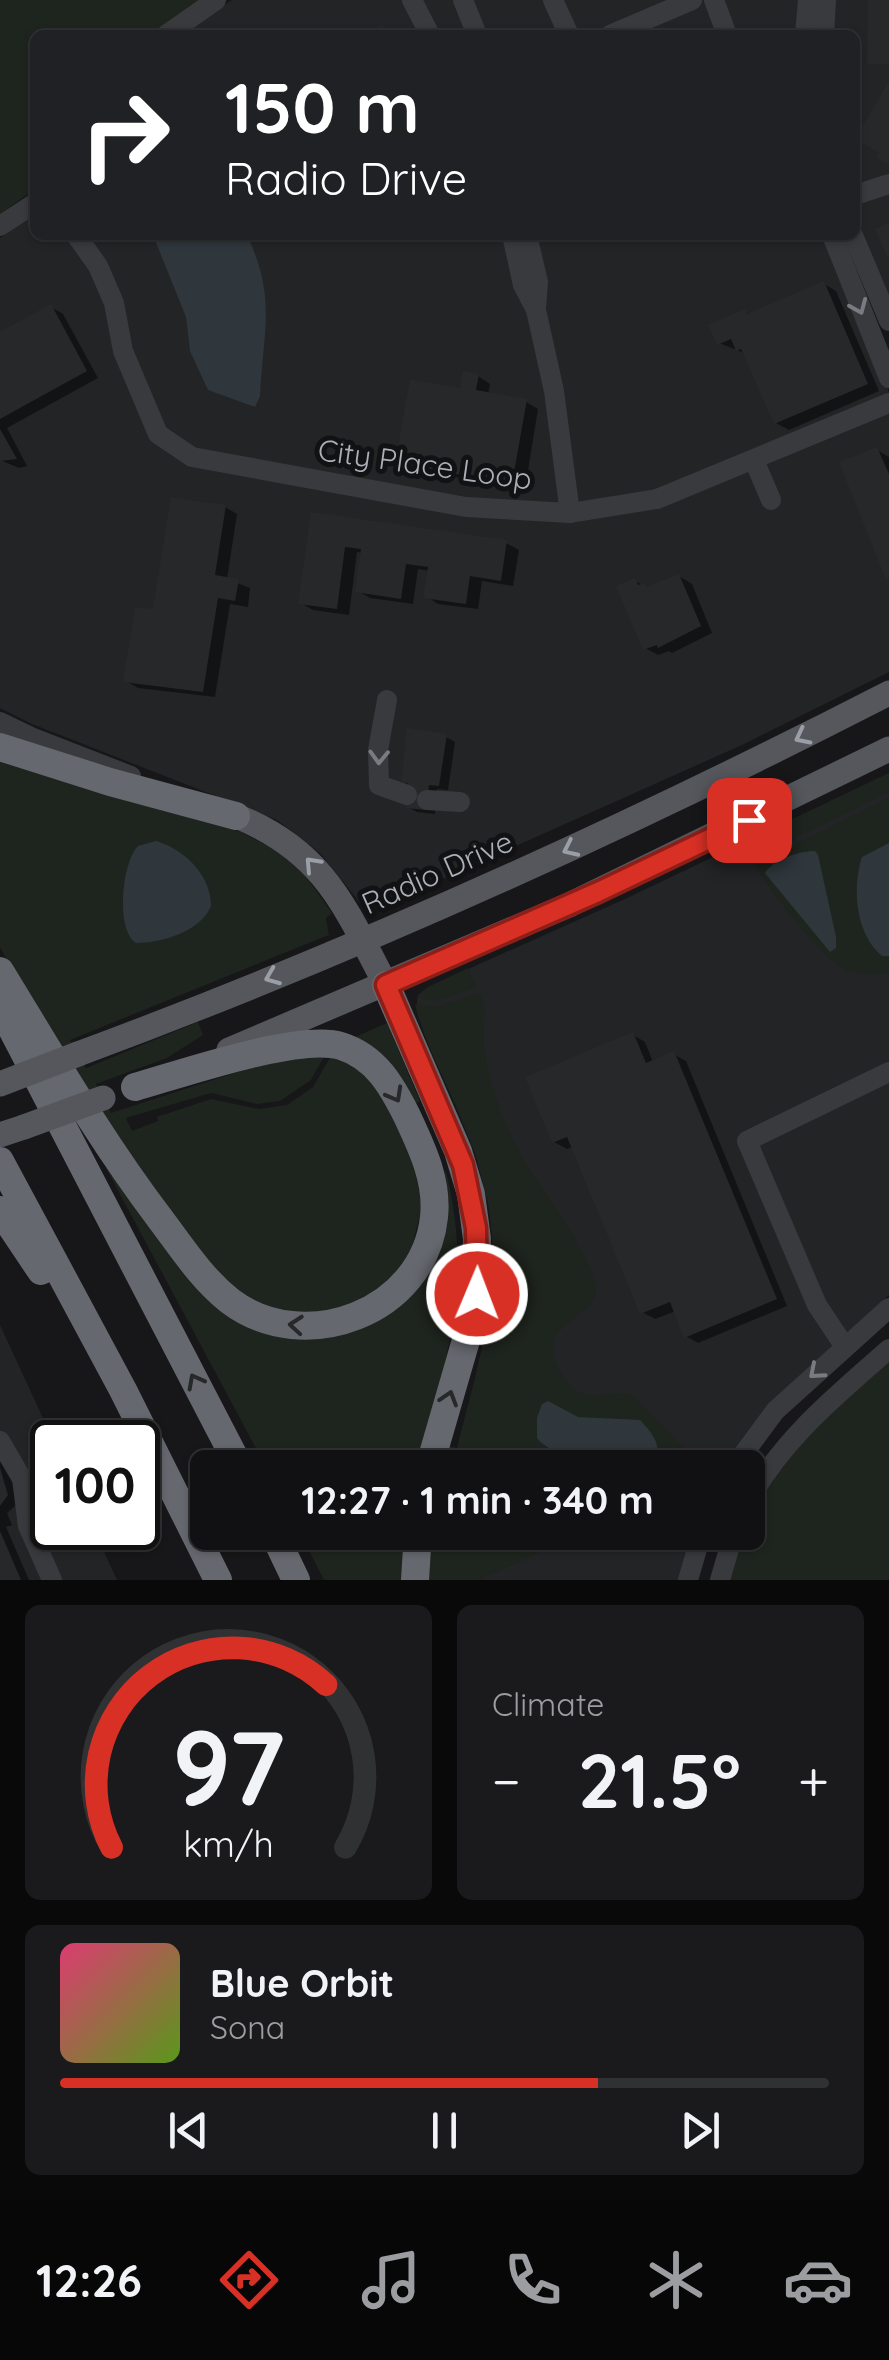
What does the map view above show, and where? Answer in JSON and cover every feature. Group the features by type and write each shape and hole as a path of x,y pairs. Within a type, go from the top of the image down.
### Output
{"highway":[{"path":"0,747 236,816"},
{"path":"0,972 127,1173 198,1268 235,1304 282,1324 329,1324 376,1307 397,1291 414,1270 428,1245 434,1222 432,1175 392,1086 359,1054 331,1044 300,1044 134,1086"},
{"path":"386,985 458,1151 477,1238 475,1309 434,1450"},
{"path":"0,1006 231,1450"},
{"path":"0,1161 123,1390 218,1580"},
{"path":"0,1210 123,1390"},
{"path":"282,1550 296,1580"},
{"path":"415,1580 417,1550"}],"main road":[{"name":"Radio Drive","path":"0,1084 362,940 606,833 889,693"},
{"path":"12,1131 386,985 628,878 889,750"},
{"path":"236,816 272,832 307,857 337,895 386,985"}],"street":[{"path":"173,30 216,0"},
{"path":"412,0 427,30"},
{"path":"463,0 476,30"},
{"path":"554,0 567,30"},
{"path":"619,30 657,8 692,0"},
{"path":"714,0 726,30"},
{"path":"805,30 808,0"},
{"path":"824,30 826,0"},
{"path":"860,193 889,184"},
{"path":"0,226 30,207"},
{"name":"City Place Loop","path":"80,240 98,266 114,303 123,350 158,434 192,458 466,507 570,513 658,500 889,403"},
{"path":"513,240 523,285 536,310 554,391 570,513"},
{"path":"528,240 538,282 536,310"},
{"path":"834,240 889,378"},
{"path":"855,240 889,321"},
{"path":"754,460 772,500"},
{"path":"387,700 378,750 379,785 417,797 460,802"},
{"path":"0,722 236,816"},
{"path":"845,1347 816,1305 747,1142 889,1072"},
{"path":"746,1450 775,1412 889,1308"},
{"path":"765,1475 796,1432 889,1349"},
{"path":"0,1441 22,1479 28,1526 52,1580"},
{"path":"688,1580 697,1550"},
{"path":"720,1580 729,1550"}],"shaded area":[{"path":"0,0 199,0 160,30 30,30 30,193 0,214"},
{"path":"232,0 803,0 800,30 186,30"},
{"path":"832,0 889,0 889,298 860,226 860,30 829,30"},
{"path":"30,217 30,240 828,240 889,392 889,672 742,745 393,901 394,904 377,908 361,904 320,853 277,820 0,708 0,238"},
{"path":"155,240 249,240 262,278 266,315 260,396 255,407 208,390 190,351 186,317"},
{"path":"0,756 241,832 280,852 305,875 332,913 326,918 329,935 70,1040 86,1068 198,1022 203,1035 167,1058 96,1084 111,1113 299,1052 325,1055 311,1080 280,1101 257,1104 211,1093 126,1118 132,1131 158,1121 157,1117 211,1099 259,1109 287,1105 313,1087 331,1056 366,1071 413,1152 425,1194 408,1264 364,1303 296,1317 240,1297 177,1228 19,983 0,947"},
{"path":"889,773 889,1295 767,1405 734,1450 445,1450 446,1446 457,1448 484,1346 491,1307 493,1243 489,1206 475,1153 416,1008 418,995 428,987 625,899"},
{"path":"889,773 889,792 752,859 744,843"},
{"path":"889,798 889,972 853,972 833,961 808,936 755,864"},
{"path":"156,841 176,850 194,865 206,884 211,906 199,922 180,934 136,943 125,925 125,880 138,846"},
{"path":"889,843 889,956 882,956 861,923 857,882 862,857"},
{"path":"815,851 836,937 836,948 830,952 765,873 787,857"},
{"path":"468,968 476,987 435,1001 417,998 428,987"},
{"path":"480,993 486,1058 505,1122 524,1161 576,1239 594,1277 593,1301 559,1332 554,1342 560,1372 577,1392 586,1395 633,1395 686,1450 445,1450 446,1446 457,1448 476,1374 492,1267 486,1193 476,1155 415,1005 439,1006"},
{"path":"387,1023 420,1101 410,1106 348,1040"},
{"path":"111,1165 245,1319 391,1306 446,1171 454,1212 457,1286 447,1355 422,1450 257,1450 106,1168"},
{"path":"0,1325 44,1420 30,1420 30,1550 103,1550 117,1580 0,1580"},
{"path":"889,1360 889,1580 729,1580 739,1550 765,1550 765,1488 804,1439"},
{"path":"548,1401 578,1417 640,1420 656,1442 656,1450 552,1450 537,1438 542,1404"},
{"path":"309,1550 406,1550 404,1580 324,1580"},
{"path":"429,1550 687,1550 679,1580 426,1580"},
{"path":"429,1550 544,1550 479,1580 426,1580"}],"building":[{"path":"868,0 889,0 889,64 867,64"},
{"path":"889,81 889,165 876,157 879,153 860,142 860,130"},
{"path":"889,222 889,260 875,229"},
{"path":"824,281 868,384 774,424 741,349 736,351 731,339 717,345 708,325 745,309 747,314"},
{"path":"51,304 87,371 0,419 0,332"},
{"path":"463,371 479,374 476,390 527,399 512,484 395,463 410,379 460,388"},
{"path":"0,429 17,459 0,461"},
{"path":"877,447 889,474 886,580 839,462"},
{"path":"171,497 226,505 215,575 239,579 235,601 218,598 203,692 123,682 135,607 153,609"},
{"path":"311,512 507,540 501,581 470,576 466,604 423,598 428,567 406,564 401,599 355,592 361,549 345,547 337,609 298,604"},
{"path":"679,574 701,626 658,648 657,645 643,650 616,586 635,578 638,585 644,583 646,587"},
{"path":"407,728 447,734 439,786 429,785 426,810 406,808 408,783 401,782"},
{"path":"633,1032 646,1063 674,1051 777,1299 684,1338 670,1302 640,1314 567,1137 552,1143 525,1077"},
{"path":"0,1468 8,1495 0,1506"},
{"path":"0,1531 21,1580 0,1580"}],"route":[{"path":"477,1294 476,1228 463,1165 386,985 598,892 749,820"}]}
